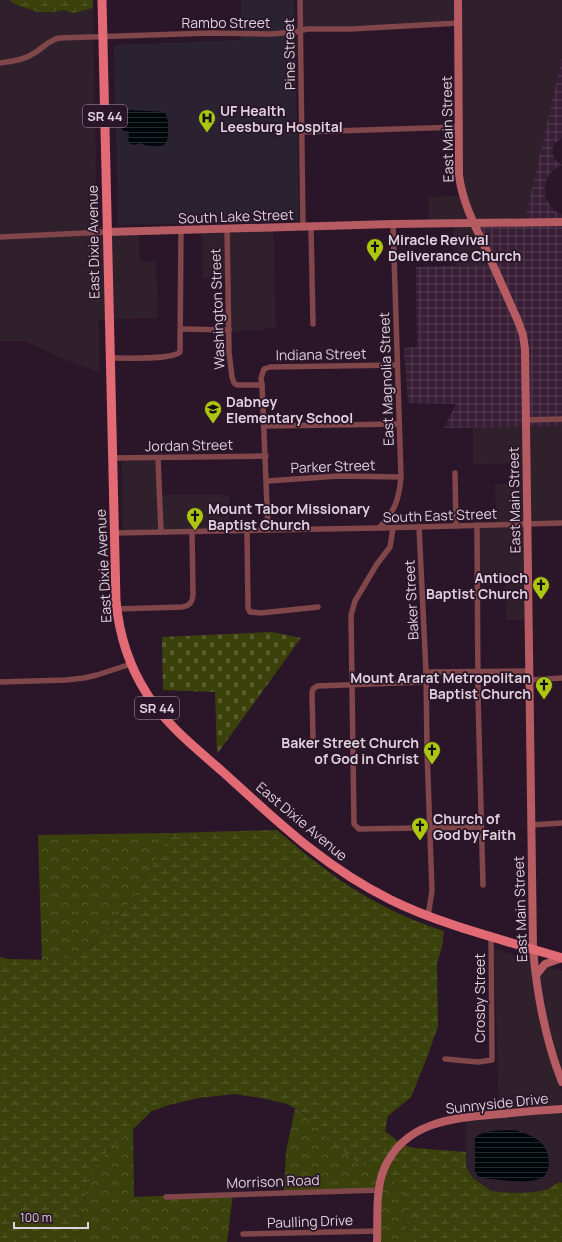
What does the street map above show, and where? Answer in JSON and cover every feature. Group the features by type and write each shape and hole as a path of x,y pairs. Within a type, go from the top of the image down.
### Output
{"main road":[{"name":"East Dixie Avenue","path":"102,0 116,609 122,636 131,664 147,695 168,721 321,858 356,881 392,900 428,916 562,958"},
{"name":"East Main Street","path":"458,0 460,127 459,175 461,186 474,223 518,321 523,335 525,349 533,949 540,1007 545,1029 562,1082"},
{"name":"South Lake Street","path":"107,232 393,224 562,222"},
{"path":"536,975 545,964 562,958"},
{"name":"Sunnyside Drive","path":"377,1242 380,1190 384,1170 397,1148 406,1139 427,1127 449,1119 562,1109"}],"street":[{"name":"Pine Street","path":"300,0 302,132 313,324"},
{"name":"Rambo Street","path":"0,63 23,59 37,52 56,38 210,33 271,34 295,32 307,29 351,29 459,23"},
{"path":"302,132 460,127"},
{"name":"East Magnolia Street","path":"379,528 388,518 396,504 400,493 401,477 393,224"},
{"name":"Washington Street","path":"227,229 230,364 233,381 238,385 262,386"},
{"path":"110,358 166,356 180,352 181,230"},
{"name":"South Lake Street","path":"0,237 107,232"},
{"path":"181,329 229,330"},
{"name":"Indiana Street","path":"262,386 262,371 270,367 397,365"},
{"path":"262,386 268,530"},
{"path":"526,420 562,419"},
{"path":"264,426 399,424"},
{"name":"Jordan Street","path":"113,458 266,456"},
{"path":"158,458 161,532"},
{"path":"455,474 456,526"},
{"name":"Parker Street","path":"267,481 312,477 401,477"},
{"name":"South East Street","path":"114,534 562,523"},
{"path":"477,525 478,673 483,885"},
{"name":"Baker Street","path":"420,527 427,682"},
{"path":"393,528 390,548 377,564 355,600 351,615 354,824 359,829 481,827"},
{"path":"247,530 248,608 250,612 261,613 318,607"},
{"path":"116,609 182,608 189,605 193,598 192,532"},
{"path":"0,682 84,678 131,664"},
{"path":"426,672 478,673 529,671"},
{"path":"530,680 562,678"},
{"path":"313,737 313,689 318,686 427,682 432,891 428,916"},
{"path":"532,825 562,823"},
{"name":"Crosby Street","path":"445,1060 478,1062 492,1060 491,936"},
{"name":"Morrison Road","path":"166,1197 380,1190"},
{"name":"Paulling Drive","path":"243,1234 378,1231"}],"shaded area":[{"path":"0,0 10,0 20,6 37,12 53,12 63,10 73,13 93,8 97,227 104,227 106,320 99,320 100,372 63,359 25,341 0,341"},
{"name":"UF Health Leesburg Hospital","path":"241,0 294,0 299,221 118,225 114,45 241,40"},
{"path":"301,0 455,0 456,23 302,27"},
{"path":"461,0 562,0 562,58 525,220 476,220 466,195 462,175"},
{"path":"562,58 562,138 554,144 552,152 555,160 562,165 553,170 547,178 545,196 555,211 562,214 562,219 525,220"},
{"path":"130,110 164,112 168,123 167,142 159,146 150,146 141,143 134,145 129,143 128,131 123,131 121,128 121,119"},
{"path":"460,196 470,220 429,220 428,197"},
{"path":"562,224 562,426 529,427 528,349 478,225"},
{"path":"453,225 472,225 490,265 455,266"},
{"path":"273,230 276,327 260,330 230,332 229,277 203,278 202,232"},
{"path":"139,234 140,262 156,261 158,318 112,319 110,235"},
{"path":"490,265 520,335 522,349 523,427 444,428 456,404 408,403 404,348 417,347 416,267"},
{"path":"562,426 562,523 530,524 529,427"},
{"path":"523,427 526,620 506,620 505,573 479,574 478,525 496,525 495,484 520,483 520,463 473,464 473,428"},
{"path":"159,460 161,495 229,495 229,528 123,532 122,461"},
{"path":"494,948 532,961 532,976 554,1069 562,1090 562,1107 499,1112"},
{"path":"547,966 562,971 562,1074 548,1028 539,976"},
{"path":"562,1112 562,1183 558,1182 546,1190 534,1192 513,1193 491,1191 473,1178 466,1167 465,1120","holes":["520,1131 505,1181 497,1179 475,1138 479,1134 485,1132"]},
{"path":"513,1130 533,1137 543,1145 547,1153 549,1163 545,1175 541,1178 528,1181 482,1178 478,1176 475,1172 475,1138 483,1133"}],"green space":[{"path":"10,0 93,0 93,8 73,13 63,10 53,12 37,12 11,2"},
{"path":"272,632 301,638 217,754 215,692 163,690 162,637"},
{"path":"277,830 338,879 352,888 397,913 444,931 442,947 437,963 438,1026 411,1097 388,1116 385,1131 399,1142 381,1170 360,1164 327,1139 310,1117 287,1104 262,1098 234,1094 198,1098 152,1111 127,1135 108,1150 99,1162 90,1180 82,1208 81,1229 76,1242 0,1242 0,957 8,959 54,960 86,951 104,933 131,901 172,833"},
{"path":"172,833 131,901 104,933 86,951 54,960 42,960 38,835"},
{"path":"295,1109 310,1117 327,1139 381,1170 376,1191 284,1191 286,1151"},
{"path":"133,1129 134,1197 233,1193 227,1242 76,1242 81,1229 82,1208 90,1180 99,1162 108,1150"},
{"path":"403,1145 414,1148 466,1152 466,1167 473,1178 491,1191 513,1193 534,1192 546,1190 559,1182 562,1183 562,1242 406,1242 407,1215 403,1192 386,1173 393,1158"},
{"path":"386,1173 403,1192 407,1215 406,1242 380,1242 381,1196"}],"place":[{"name":"UF Health Leesburg Hospital","path":"207,133"},
{"name":"Miracle Revival Deliverance Church","path":"375,262"},
{"name":"Dabney Elementary School","path":"213,424"},
{"name":"Mount Tabor Missionary Baptist Church","path":"195,531"},
{"name":"Antioch Baptist Church","path":"541,600"},
{"name":"Mount Ararat Metropolitan Baptist Church","path":"544,700"},
{"name":"Baker Street Church of God in Christ","path":"432,765"},
{"name":"Church of God by Faith","path":"420,841"}]}
